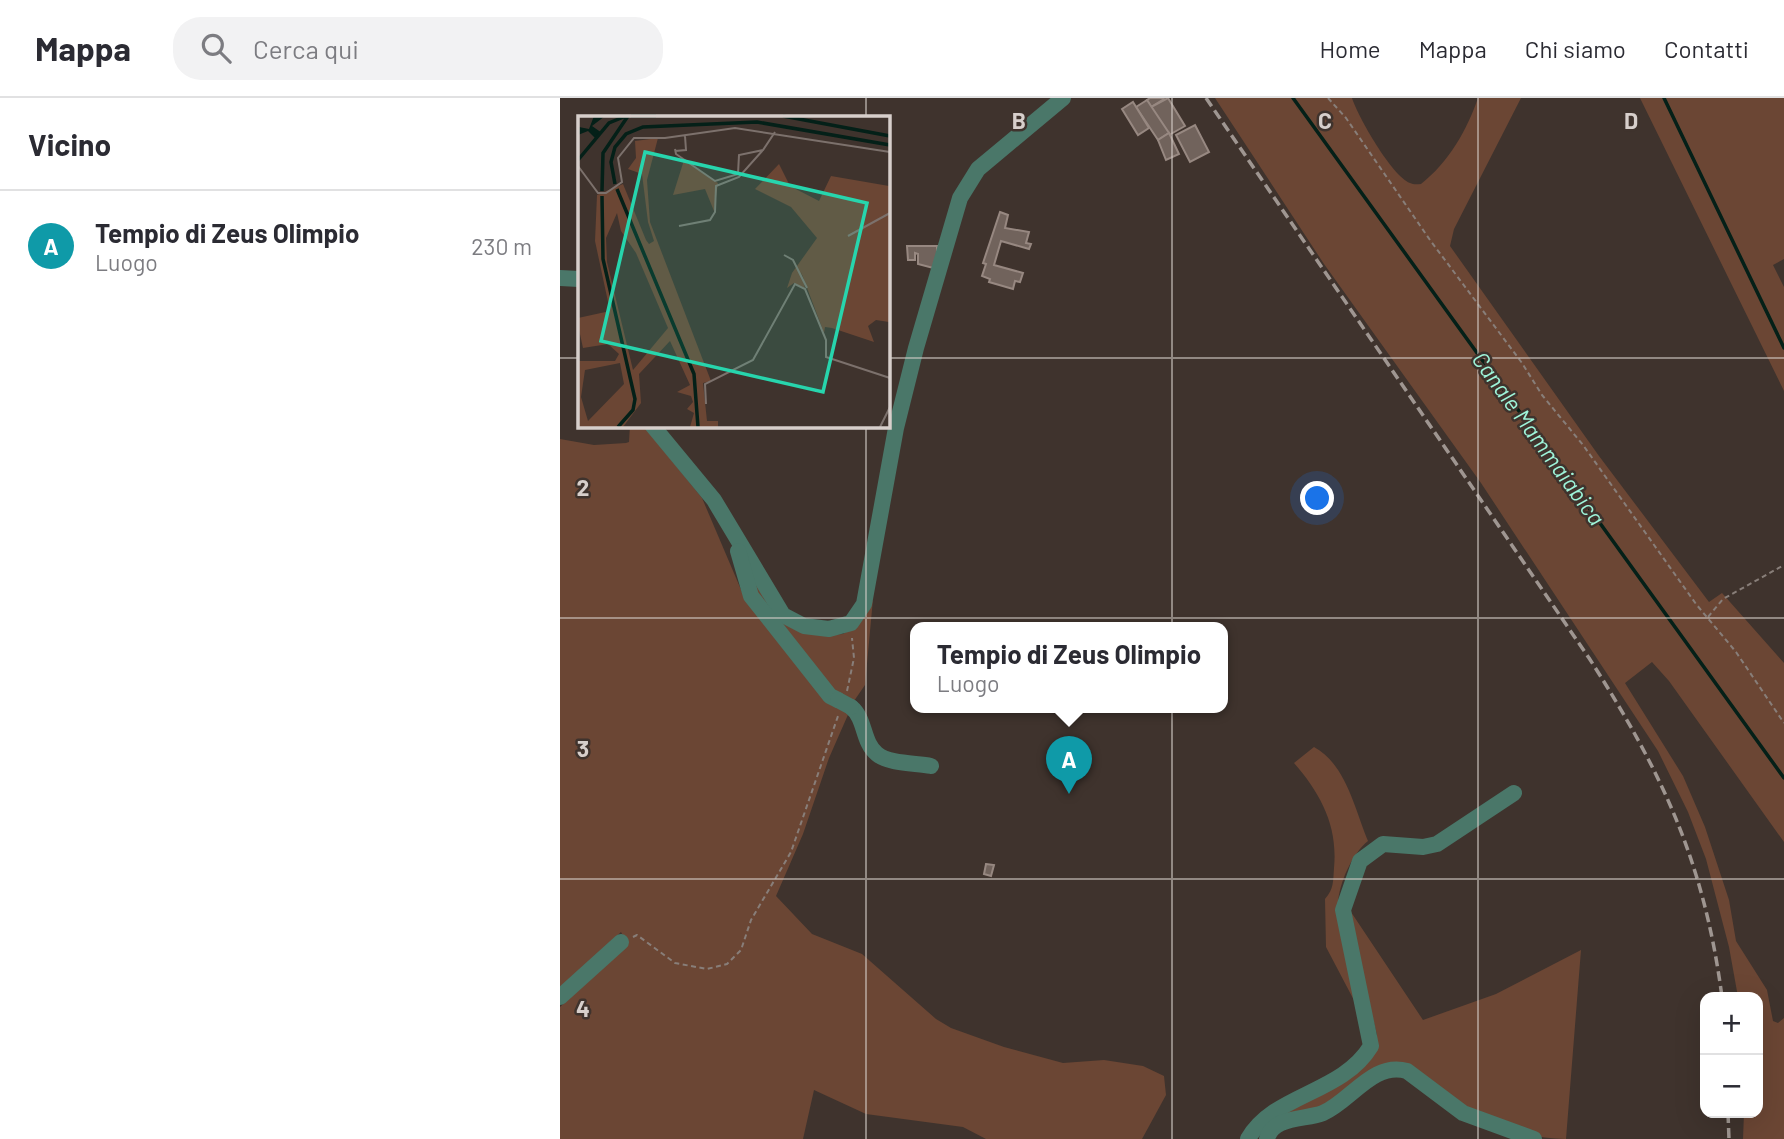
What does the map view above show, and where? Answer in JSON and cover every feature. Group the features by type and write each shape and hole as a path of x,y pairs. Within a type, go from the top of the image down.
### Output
{"street":[{"path":"654,427 714,500 783,615 804,626 829,629 850,623 864,604 903,401 960,198 978,169 1063,98"},
{"path":"560,278 578,279"},
{"path":"734,535 751,596 830,696 860,714 875,753 884,758 930,766"},
{"path":"1248,1139 1267,1115 1321,1090 1364,1058 1371,1046 1343,910 1360,861 1383,844 1423,847 1437,844 1514,793"},
{"path":"560,998 621,942"},
{"path":"1267,1139 1268,1134 1279,1125 1324,1112 1380,1073 1398,1069 1407,1071 1463,1113 1534,1139"}],"path":[{"path":"1328,98 1346,118 1430,240 1522,363 1542,396 1583,445 1707,618 1736,652 1784,723"},
{"path":"1707,618 1723,599 1784,565"},
{"path":"621,942 637,935 675,963 707,969 727,964 741,950 751,920 791,852 844,704 854,658 850,623"}],"shaded area":[{"path":"1215,98 1352,98 1385,158 1403,178 1410,183 1421,184 1448,156 1463,133 1478,98 1521,98 1454,229 1450,246 1599,456 1709,602 1722,593 1784,663 1784,842 1669,681 1652,662 1625,683 1683,776 1705,827 1729,900 1736,941 1767,990 1773,1021 1778,1023 1784,1018 1784,1139 1743,1139 1744,1118 1763,1118 1763,992 1737,992 1729,947 1706,859 1688,812 1658,751 1481,483 1324,264"},
{"path":"1640,98 1784,98 1784,259 1773,265 1784,287 1784,391"},
{"path":"630,427 645,427 702,498 745,599 834,690 757,592 749,573 770,604 831,635 843,634 858,624 866,616 873,599 865,685 854,701 829,758 803,834 776,896 812,934 862,954 936,1019 951,1028 1004,1047 1063,1063 1104,1060 1143,1066 1164,1076 1166,1095 1142,1139 986,1139 963,1127 866,1114 814,1090 803,1139 560,1139 560,1007 628,945 621,932 560,989 560,439 594,445 629,442"},
{"path":"1314,747 1334,764 1342,776 1368,841 1347,870 1338,904 1342,939 1357,1006 1326,947 1325,899 1332,885 1335,853 1330,824 1320,799 1294,763"},
{"path":"1351,905 1351,912 1423,1020 1496,994 1581,950 1566,1139 1523,1133 1502,1125 1464,1105 1410,1067 1321,1107 1280,1118 1376,1047 1377,1035 1348,917"}],"building":[{"path":"1168,98 1185,126 1169,135 1151,107"},
{"path":"1164,99 1151,107 1147,100"},
{"path":"1147,100 1169,133 1158,140 1136,107"},
{"path":"1133,102 1149,128 1138,135 1122,109"},
{"path":"1195,125 1209,152 1190,162 1176,135"},
{"path":"1169,133 1179,154 1166,160 1158,140"},
{"path":"1000,212 1008,215 1005,228 1029,232 1026,243 1031,244 1029,249 1001,241 994,265 1023,273 1020,282 1015,281 1013,289 989,282 990,279 982,276 986,264 983,263"},
{"path":"907,246 937,246 937,269 918,264 918,254 915,253 915,260 908,260"},
{"path":"986,864 994,865 991,876 984,874"}],"waterway":[{"name":"Canale Mammaiabica","path":"1293,98 1784,778"},
{"path":"1664,98 1784,348"}],"railway":[{"path":"1206,98 1615,700 1658,780 1691,860 1704,903 1721,992"},
{"path":"1728,1118 1729,1139"}],"place":[{"name":"Tempio di Zeus Olimpio","path":"1069,794"}]}
